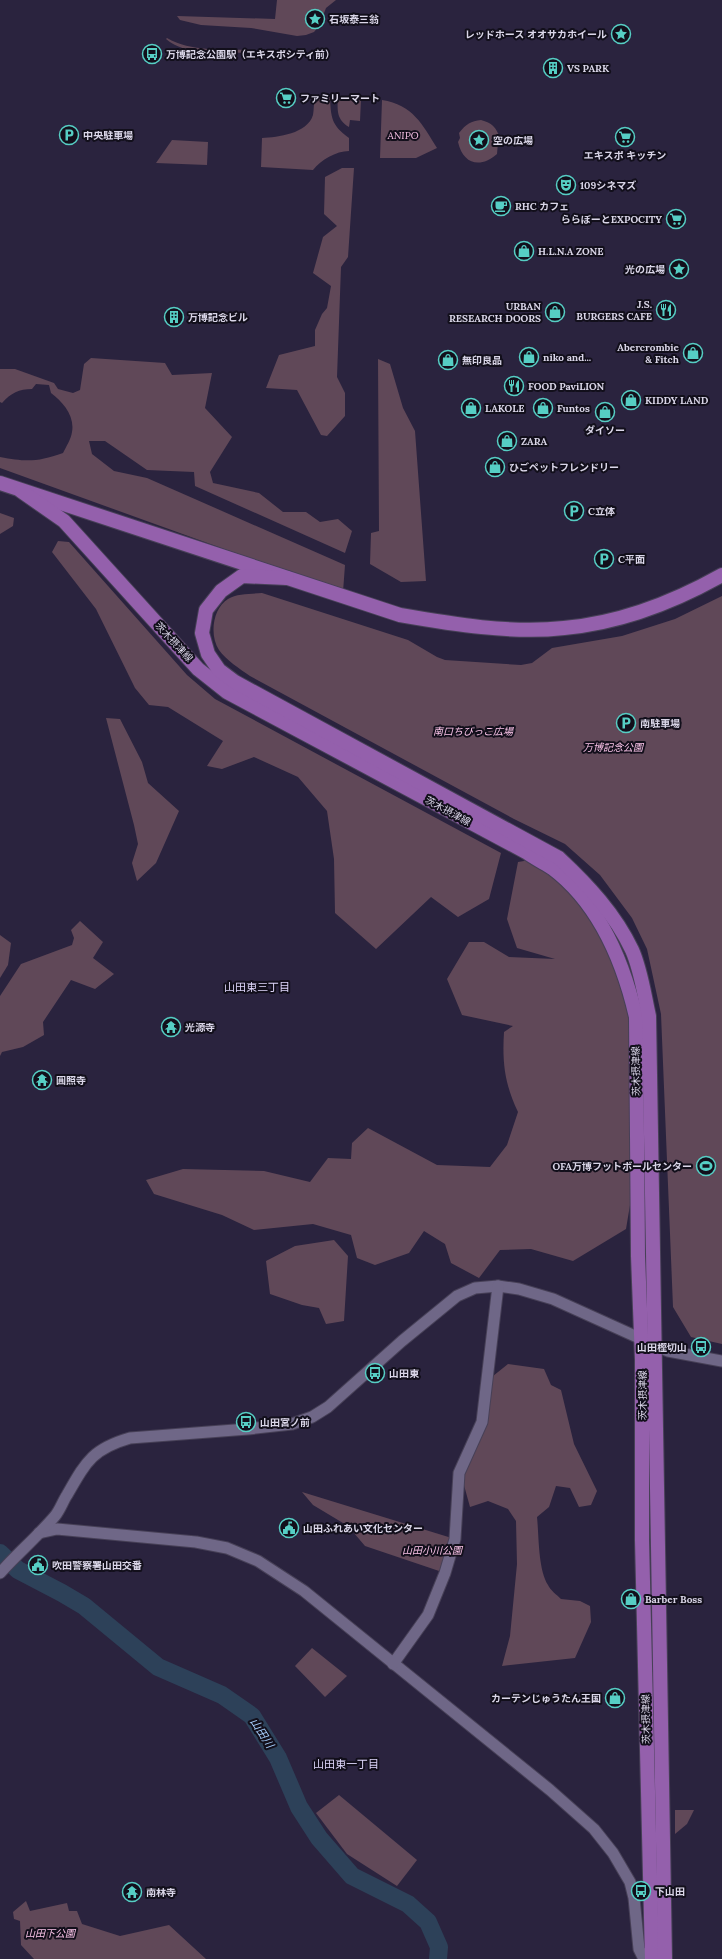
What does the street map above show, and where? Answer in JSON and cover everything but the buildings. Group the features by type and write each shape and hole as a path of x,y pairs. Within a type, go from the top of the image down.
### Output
{"main road":[{"name":"茨木摂津線","path":"0,483 400,615 457,625 510,628 563,628 621,617 666,603 722,575"},
{"name":"茨木摂津線","path":"21,490 64,521 198,669 227,692 526,852 552,869 574,889 600,920 618,955 630,989 636,1017 638,1256 641,1338 642,1540 652,1959"},
{"name":"茨木摂津線","path":"287,578 242,576 221,591 206,610 202,633 208,654 219,670 242,685 559,858 582,879 610,913 632,951 643,986 648,1016 665,1959"}],"street":[{"path":"393,1664 428,1615 444,1573 454,1539 460,1473 482,1422 498,1286"},
{"path":"0,1573 56,1515 90,1457 102,1449 115,1442 130,1438 248,1430 292,1424 312,1417 328,1407 397,1346 457,1296 476,1288 498,1286 520,1289 552,1299 668,1351 722,1361"},
{"path":"39,1533 57,1529 196,1542 227,1548 258,1560 280,1574 304,1591 550,1790 594,1829 613,1853 630,1882 635,1905 639,1949 644,1959"}],"green space":[{"path":"277,0 336,0 326,8 319,26 314,32 297,36 251,28 201,25 180,20 177,16 275,19"},
{"path":"167,38 186,46 197,48 250,50 245,53 193,51 174,44 166,39"},
{"path":"314,96 330,97 333,120 335,125 349,138 349,151 344,151 329,157 313,170 261,167 262,138 284,135 305,126 313,115"},
{"path":"338,97 361,99 360,121 350,120 349,127 342,121 338,111"},
{"name":"ANIPO","path":"382,100 402,106 416,117 437,148 416,158 380,158"},
{"name":"空の広場","path":"481,120 493,126 500,138 498,142 497,154 491,159 479,163 473,162 464,155 458,142 460,138 459,133 464,127 471,122"},
{"path":"172,140 208,142 207,165 156,163"},
{"path":"342,168 354,168 348,257 341,267 337,377 345,393 345,416 327,436 321,435 297,390 266,388 279,355 315,346 315,330 322,314 327,308 331,286 313,273 323,237 337,226 324,214 325,177"},
{"path":"91,358 165,363 172,375 212,373 205,408 232,437 210,472 213,483 259,493 283,512 306,512 320,522 338,519 352,531 345,553 195,486 194,472 147,470 105,441 89,441 92,454 114,471 147,478 345,565 343,592 0,468 0,457 17,460 39,460 63,453 71,437 72,420 64,405 51,393 49,385 36,384 32,389 16,392 2,403 0,402 0,369 15,369 54,383 58,389 73,393 80,390 84,364"},
{"path":"378,359 390,364 403,408 415,431 426,581 401,582 370,564 371,533 379,531"},
{"path":"0,513 14,518 13,526 0,534"},
{"path":"58,541 69,542 187,675 215,699 501,853 489,899 458,917 431,897 376,949 335,913 334,859 327,811 298,777 254,757 222,769 207,766 223,741 168,707 149,705 135,688 96,609 52,552"},
{"name":"万博記念公園","path":"262,593 408,640 445,660 521,665 532,663 552,648 622,636 675,619 722,596 722,1344 691,1337 673,1307 661,1014 647,949 632,918 600,875 565,844 514,819 250,676 229,661 219,650 214,637 213,630 216,615 223,603 232,597 244,594"},
{"path":"106,718 120,719 142,762 148,783 179,811 156,863 137,881 132,863 138,844"},
{"path":"530,860 552,874 580,902 613,955 630,1015 633,1187 626,1229 573,1261 531,1249 500,1250 479,1278 451,1263 445,1244 424,1231 409,1253 375,1265 357,1258 351,1235 313,1224 254,1230 222,1215 154,1194 146,1180 183,1169 264,1171 310,1182 328,1158 351,1159 352,1143 368,1128 437,1165 490,1167 507,1145 518,1112 507,1083 504,1064 504,1032 513,1026 462,1015 447,979 469,942 484,942 509,957 555,959 517,948 507,919 518,862"},
{"path":"80,921 103,942 93,958 114,974 95,989 71,980 43,1022 44,1035 23,1047 2,1052 0,1056 0,996 21,964 72,945 74,938 71,930"},
{"path":"0,935 11,943 8,965 0,978"},
{"path":"334,1240 348,1256 344,1321 326,1324 319,1308 302,1305 270,1294 266,1261 295,1246"},
{"path":"508,1364 544,1369 551,1385 561,1390 574,1444 597,1491 591,1505 579,1507 570,1488 556,1486 549,1507 537,1517 542,1570 549,1587 561,1599 580,1601 590,1606 591,1622 575,1658 502,1666 510,1636 517,1564 516,1521 508,1509 488,1501 470,1507 462,1478 487,1422 493,1376"},
{"name":"山田小川公園","path":"302,1492 455,1539 445,1573 365,1546 348,1526 313,1505"},
{"path":"312,1648 347,1676 325,1697 295,1666"},
{"path":"339,1795 417,1860 397,1886 347,1854 316,1813"},
{"path":"675,1810 694,1810 687,1824 675,1834"},
{"name":"山田下公園","path":"26,1901 30,1911 67,1903 69,1911 77,1911 82,1924 120,1936 169,1925 206,1959 34,1959 21,1945 20,1921 14,1919 13,1912"}],"waterway":[{"name":"山田川","path":"0,1553 18,1570 84,1606 158,1667 222,1695 252,1716 278,1758 299,1807 319,1838 352,1876 408,1904 428,1922 439,1947 438,1959"}],"place":[{"name":"石坂泰三翁","path":"315,19"},
{"name":"レッドホース オオサカホイール","path":"621,34"},
{"name":"万博記念公園駅（エキスポシティ前）","path":"152,54"},
{"name":"VS PARK","path":"553,68"},
{"name":"ファミリーマート","path":"286,98"},
{"name":"中央駐車場","path":"69,135"},
{"name":"エキスポ キッチン","path":"625,137"},
{"name":"空の広場","path":"479,140"},
{"name":"109シネマズ","path":"566,185"},
{"name":"RHC カフェ","path":"501,206"},
{"name":"ららぽーとEXPOCITY","path":"676,219"},
{"name":"H.L.N.A ZONE","path":"524,251"},
{"name":"光の広場","path":"679,269"},
{"name":"J.S. BURGERS CAFE","path":"666,310"},
{"name":"URBAN RESEARCH DOORS","path":"555,312"},
{"name":"万博記念ビル","path":"174,317"},
{"name":"Abercrombie & Fitch","path":"693,353"},
{"name":"niko and...","path":"529,357"},
{"name":"無印良品","path":"448,360"},
{"name":"FOOD PaviLION","path":"514,386"},
{"name":"KIDDY LAND","path":"631,400"},
{"name":"LAKOLE","path":"471,408"},
{"name":"Funtos","path":"543,408"},
{"name":"ダイソー","path":"605,412"},
{"name":"ZARA","path":"507,441"},
{"name":"ひごペットフレンドリー","path":"495,467"},
{"name":"C立体","path":"574,511"},
{"name":"C平面","path":"604,559"},
{"name":"南駐車場","path":"626,723"},
{"name":"光源寺","path":"171,1027"},
{"name":"圓照寺","path":"42,1080"},
{"name":"OFA万博フットボールセンター","path":"706,1166"},
{"name":"山田樫切山","path":"701,1347"},
{"name":"山田東","path":"375,1373"},
{"name":"山田宮ノ前","path":"246,1422"},
{"name":"山田ふれあい文化センター","path":"289,1528"},
{"name":"吹田警察署山田交番","path":"38,1565"},
{"name":"Barber Boss","path":"631,1599"},
{"name":"カーテンじゅうたん王国","path":"615,1698"},
{"name":"下山田","path":"641,1891"},
{"name":"南林寺","path":"132,1892"}],"district":[{"name":"山田東三丁目","path":"257,987"},
{"name":"山田東一丁目","path":"346,1764"}],"park label":[{"name":"南口ちびっこ広場","path":"473,731"}]}
